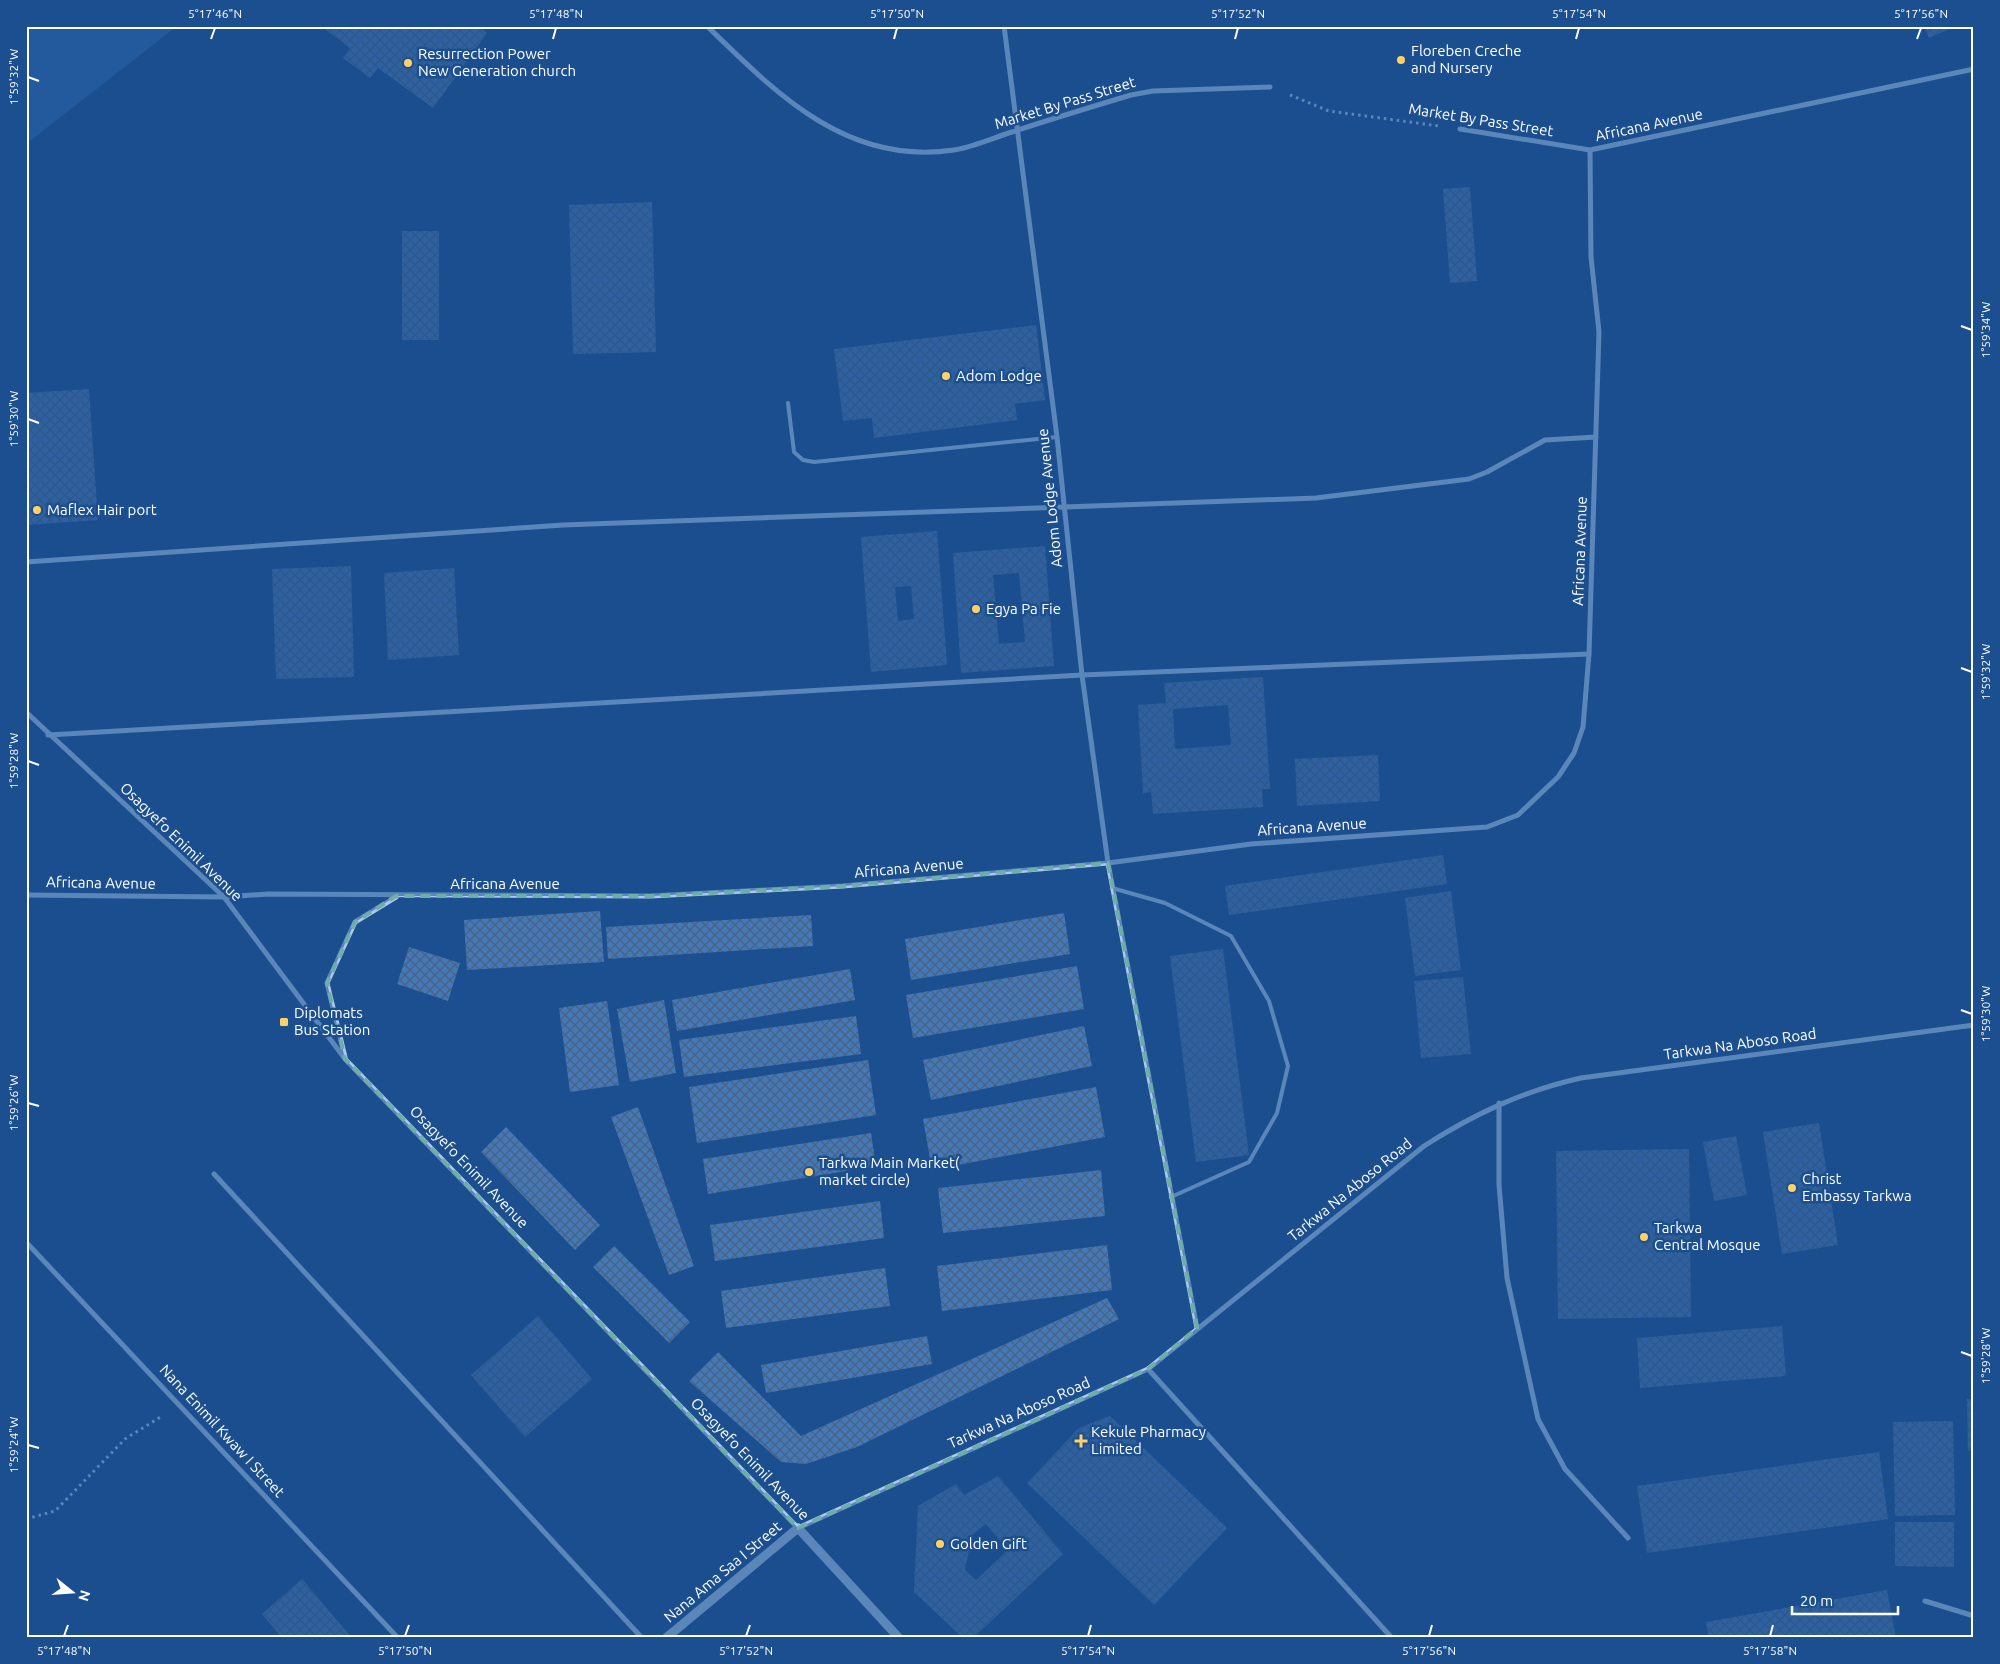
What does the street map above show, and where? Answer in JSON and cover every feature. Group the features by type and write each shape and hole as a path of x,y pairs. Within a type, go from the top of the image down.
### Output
{"street":[{"name":"Market By Pass Street","path":"707,26 773,90 817,122 855,139 897,152 954,150 1131,95 1153,91 1270,87"},
{"name":"Adom Lodge Avenue","path":"1004,26 1019,130 1057,437 1082,675 1108,863 1197,1328"},
{"name":"Africana Avenue","path":"26,895 224,897 268,894 651,896 843,886 1108,863 1251,844 1487,827 1518,815 1558,777 1574,753 1583,727 1589,654 1599,332 1591,257 1590,150 1974,69"},
{"name":"Market By Pass Street","path":"1460,129 1590,150"},
{"path":"26,562 563,525 1316,498 1469,479 1487,472 1545,440 1596,437"},
{"path":"48,734 1082,675 1589,654"},
{"name":"Osagyefo Enimil Avenue","path":"26,712 224,897 346,1059 798,1528 899,1638"},
{"path":"346,1059 327,983 355,922 396,896"},
{"name":"Tarkwa Na Aboso Road","path":"798,1528 1148,1369 1424,1146 1460,1123 1499,1103 1541,1087 1580,1078 1974,1025"},
{"path":"1499,1103 1499,1185 1507,1278 1538,1419 1565,1469 1628,1538"},
{"path":"214,1174 642,1638"},
{"name":"Nana Enimil Kwaw I Street","path":"26,1242 398,1638"},
{"path":"1148,1369 1392,1638"},
{"name":"Nana Ama Saa I Street","path":"666,1638 798,1528"},
{"path":"1924,1601 1974,1616"}],"lane":[{"path":"788,403 794,452 803,460 814,462 1057,437"},
{"path":"1112,888 1165,902 1231,936 1269,1001 1288,1066 1277,1113 1249,1162 1171,1197"}],"path":[{"name":"Market By Pass Street","path":"1270,87 1328,111 1460,129"},
{"path":"26,1519 55,1512 125,1439 180,1405"}],"highlighted area":[{"path":"1108,863 1197,1328 1148,1369 798,1528 345,1059 327,983 345,939 355,922 396,896 651,896 843,886"}],"shaded area":[{"path":"26,26 177,26 26,144"}],"building":[{"name":"Resurrection Power New Generation church","path":"321,26 478,26 487,33 433,108 378,68 370,78 343,58 350,48"},
{"path":"1924,26 1956,26 1929,38"},
{"path":"1470,187 1477,281 1450,283 1443,189"},
{"path":"652,202 656,352 573,354 569,205"},
{"path":"402,231 439,231 439,340 402,340"},
{"path":"1036,325 1045,400 1015,404 1017,420 874,438 872,418 843,421 834,349"},
{"path":"89,389 98,520 26,525 26,393"},
{"path":"937,531 947,665 871,672 861,537","holes":["911,586 914,619 898,621 895,587"]},
{"name":"Egya Pa Fie","path":"1045,546 1054,666 961,673 953,553","holes":["1019,573 1025,642 999,644 993,575"]},
{"path":"351,566 354,677 276,679 272,569"},
{"path":"454,568 459,655 388,660 384,573"},
{"path":"1263,677 1270,789 1262,789 1263,807 1153,814 1151,792 1143,793 1138,705 1166,703 1164,683","holes":["1228,705 1231,745 1175,749 1173,709"]},
{"path":"1378,755 1380,801 1297,806 1295,759"},
{"path":"1443,855 1447,884 1229,915 1225,886"},
{"path":"1451,891 1461,970 1415,976 1405,898"},
{"path":"600,911 604,962 467,970 464,920"},
{"path":"1064,913 1070,954 911,980 905,939"},
{"path":"811,915 813,946 608,959 606,927"},
{"path":"409,947 460,963 448,1001 397,984"},
{"path":"1223,949 1249,1155 1196,1162 1170,956"},
{"path":"1077,966 1084,1009 913,1038 906,995"},
{"path":"850,969 855,1000 677,1031 672,1000"},
{"path":"1463,977 1471,1054 1421,1058 1414,981"},
{"path":"664,1000 676,1073 630,1082 617,1009"},
{"path":"607,1001 619,1085 570,1092 559,1008"},
{"path":"856,1016 861,1054 684,1077 679,1040"},
{"path":"1084,1026 1092,1066 931,1100 923,1060"},
{"path":"868,1060 876,1115 697,1143 689,1087"},
{"path":"1096,1087 1105,1137 932,1170 923,1119"},
{"path":"638,1107 694,1266 669,1275 611,1117"},
{"path":"1819,1123 1838,1245 1782,1254 1763,1132"},
{"path":"506,1127 600,1225 575,1250 481,1152"},
{"path":"871,1133 876,1166 708,1194 703,1159"},
{"path":"1736,1136 1747,1195 1714,1201 1703,1142"},
{"path":"1689,1149 1691,1317 1558,1319 1556,1151"},
{"path":"1101,1170 1105,1216 943,1233 938,1188"},
{"path":"880,1201 884,1238 715,1261 710,1225"},
{"path":"1107,1245 1112,1290 942,1311 937,1266"},
{"path":"614,1246 690,1322 669,1343 593,1267"},
{"path":"885,1268 890,1306 726,1328 721,1291"},
{"path":"1107,1298 1119,1319 857,1447 806,1464 781,1462 689,1381 718,1352 801,1436"},
{"path":"538,1316 592,1379 525,1437 471,1375"},
{"path":"1782,1326 1786,1376 1640,1388 1637,1338"},
{"path":"927,1336 932,1364 766,1393 761,1365"},
{"path":"1967,1399 1974,1399 1974,1450 1968,1451"},
{"path":"1110,1416 1227,1528 1154,1605 1027,1483 1079,1428"},
{"path":"1953,1421 1955,1515 1895,1516 1893,1422"},
{"path":"1879,1452 1888,1519 1647,1553 1637,1486"},
{"path":"998,1476 1063,1554 973,1638 963,1638 914,1592 918,1506 956,1484 964,1495","holes":["986,1524 1008,1550 976,1580 965,1570 972,1535"]},
{"path":"1895,1522 1954,1522 1954,1567 1895,1566"},
{"path":"302,1579 352,1638 282,1638 262,1614"},
{"path":"1887,1590 1896,1638 1709,1638 1706,1622"}],"place":[{"name":"Floreben Creche and Nursery","path":"1401,60"},
{"name":"Resurrection Power New Generation church","path":"408,63"},
{"name":"Adom Lodge","path":"946,376"},
{"name":"Maflex Hair port","path":"37,510"},
{"name":"Egya Pa Fie","path":"976,609"},
{"name":"Diplomats Bus Station","path":"284,1022"},
{"name":"Tarkwa Main Market( market circle)","path":"809,1172"},
{"name":"Christ Embassy Tarkwa","path":"1792,1188"},
{"name":"Tarkwa Central Mosque","path":"1644,1237"},
{"name":"Kekule Pharmacy Limited","path":"1081,1441"},
{"name":"Golden Gift","path":"940,1544"}]}
